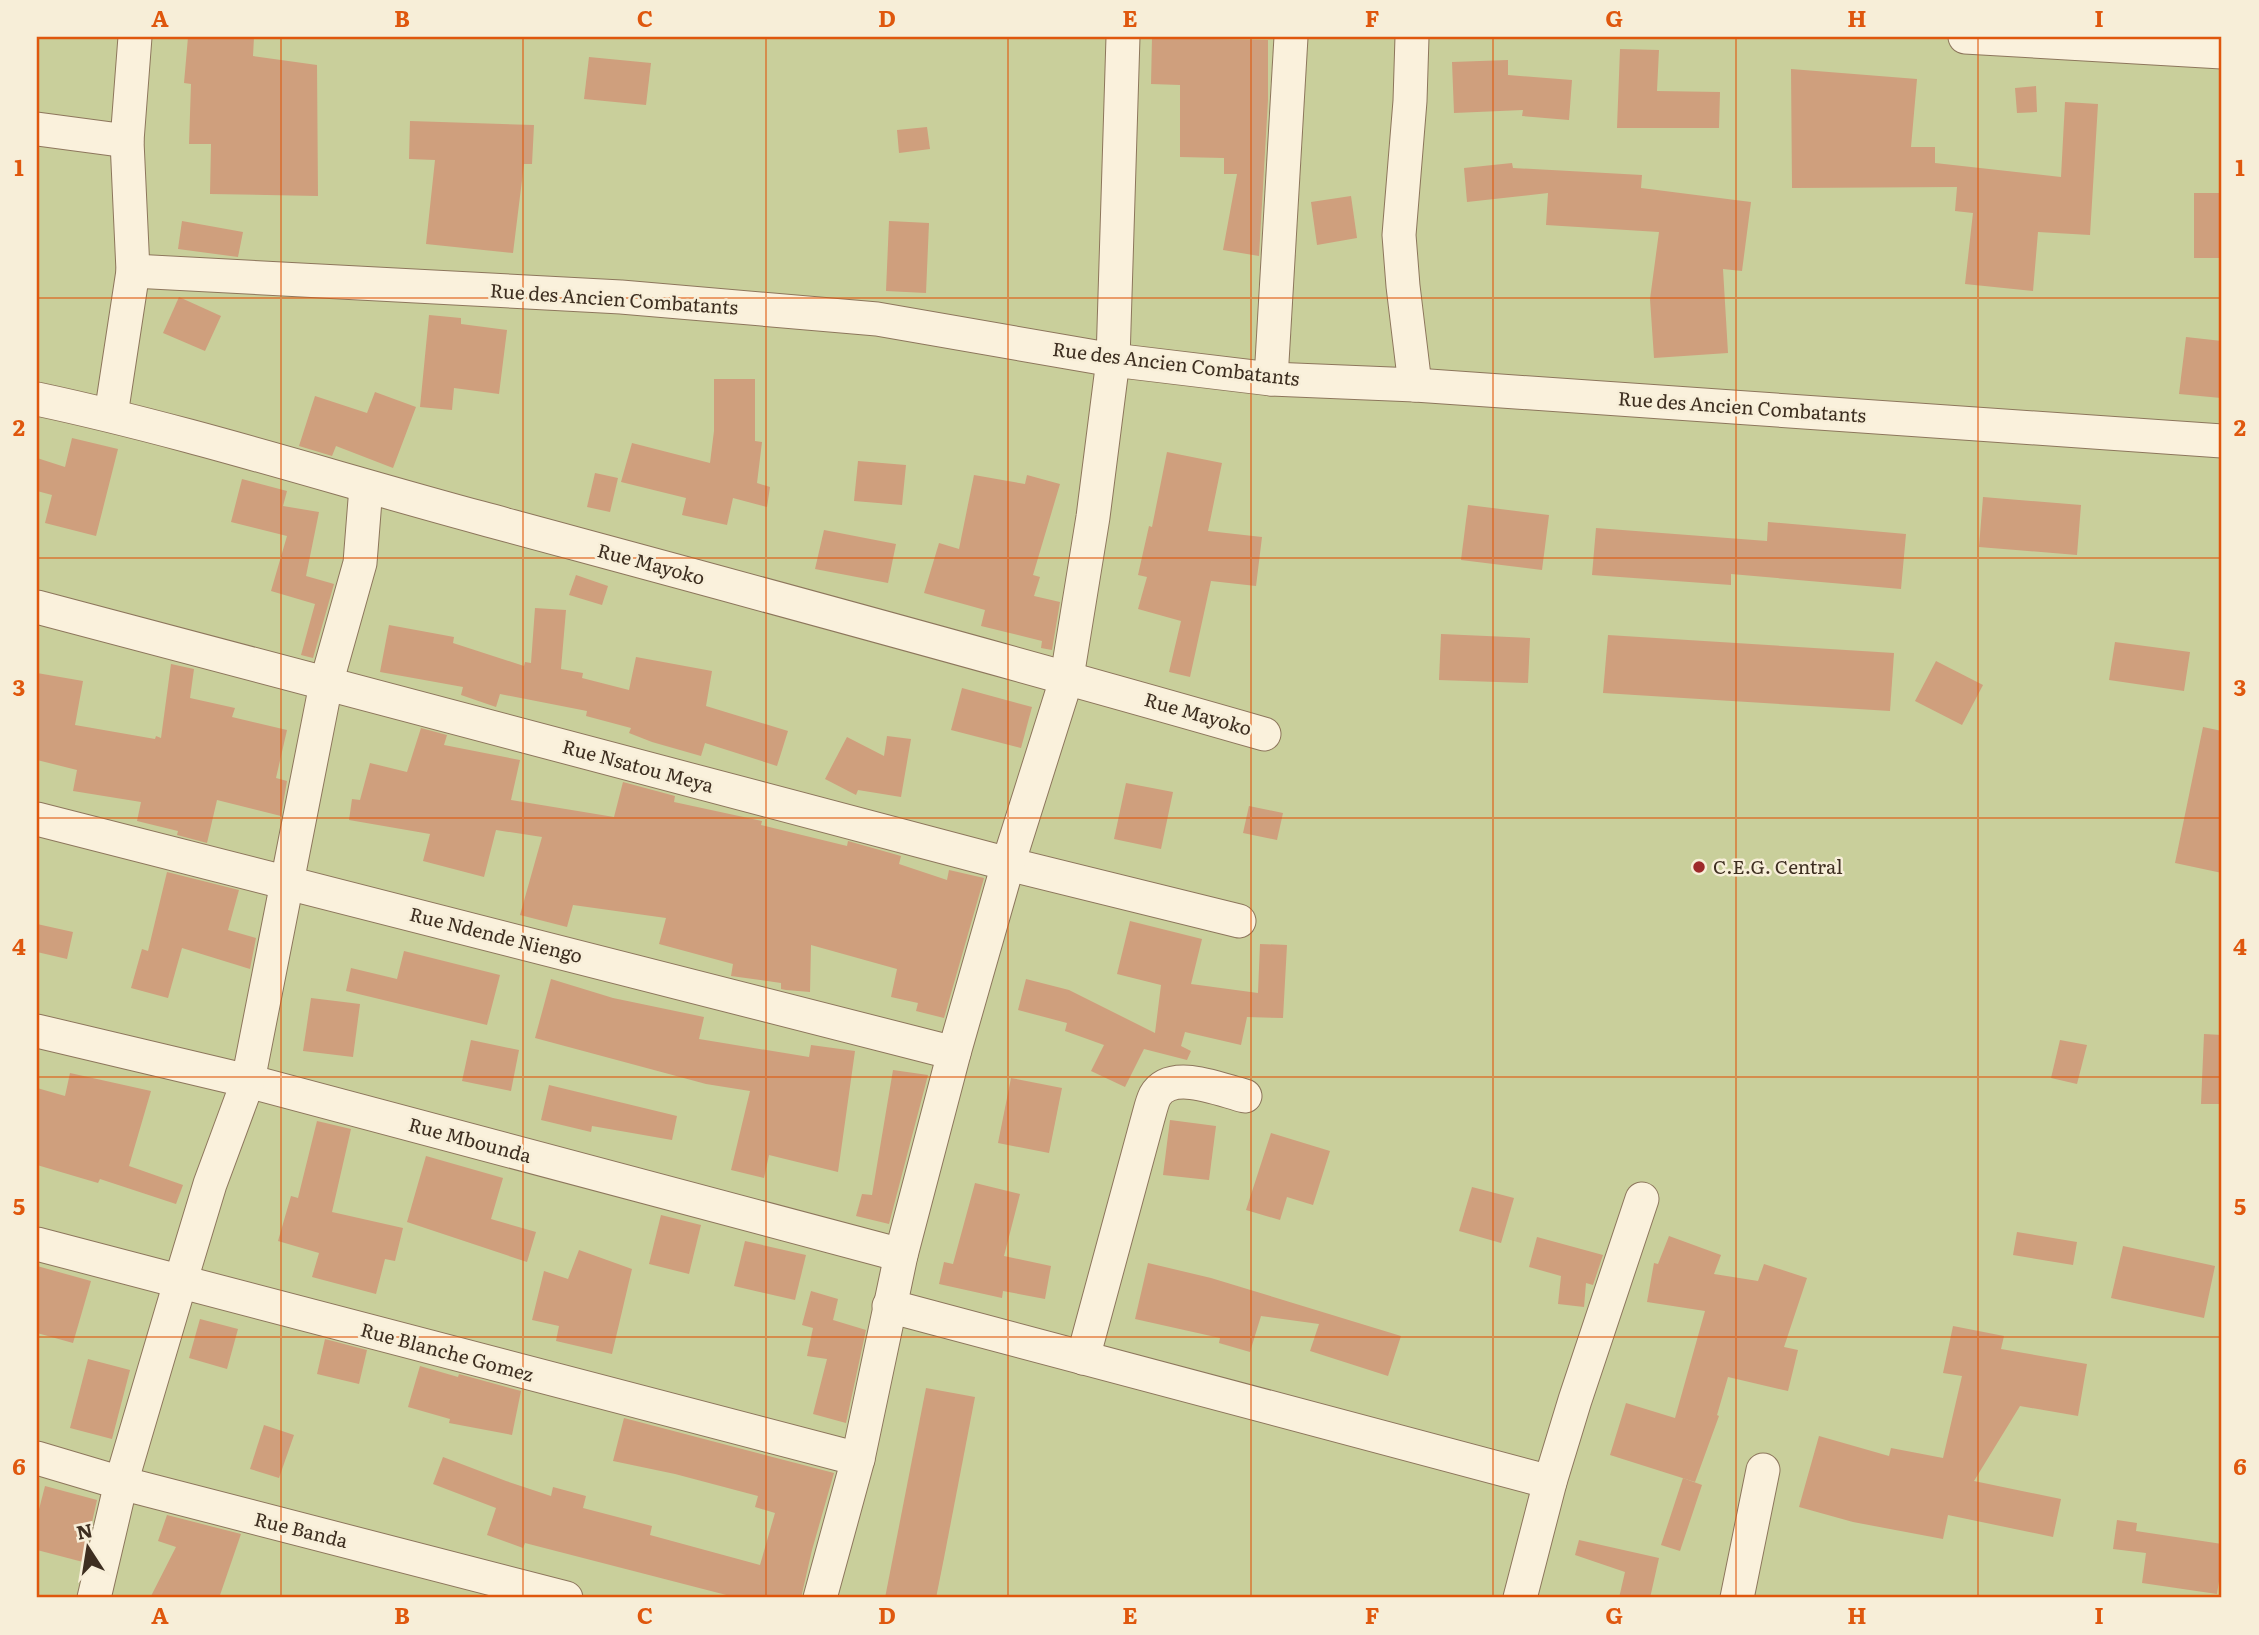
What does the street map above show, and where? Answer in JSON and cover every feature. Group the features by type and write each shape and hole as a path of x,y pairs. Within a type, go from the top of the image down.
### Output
{"street":[{"path":"111,415 133,271 127,141 135,37"},
{"path":"820,1598 858,1459 901,1255 954,1053 1008,864 1067,677 1093,517 1113,360 1124,37"},
{"path":"1270,379 1291,37"},
{"path":"1412,37 1410,101 1399,236 1415,385"},
{"path":"1965,37 2222,52"},
{"path":"37,129 127,141"},
{"name":"Rue des Ancien Combatants","path":"133,271 621,297 877,319 1113,360 1270,379 1415,385 2222,441"},
{"name":"Rue Mayoko","path":"37,399 111,415 1067,677 1264,734"},
{"path":"94,1598 121,1483 180,1283 210,1184 248,1081 326,684 360,563 366,487"},
{"name":"Rue Nsatou Meya","path":"37,607 1008,864 1240,921"},
{"name":"Rue Ndende Niengo","path":"37,819 954,1053"},
{"name":"Rue Mbounda","path":"37,1031 248,1081 901,1255"},
{"path":"1083,1358 1156,1094 1168,1084 1182,1080 1245,1096"},
{"path":"1520,1598 1550,1482 1642,1199"},
{"name":"Rue Blanche Gomez","path":"37,1244 858,1459"},
{"path":"889,1306 1550,1482"},
{"name":"Rue Banda","path":"37,1458 121,1483 566,1598"},
{"path":"1737,1598 1763,1470"}],"green space":[{"path":"37,37 2222,37 2222,1598 37,1598"}],"building":[{"path":"188,37 254,37 253,56 317,65 318,196 210,194 211,144 189,144 191,84 184,83"},
{"path":"1152,38 1268,40 1268,100 1259,256 1223,250 1237,174 1224,174 1224,158 1180,157 1180,85 1151,84"},
{"path":"1620,49 1659,50 1657,91 1720,92 1719,128 1617,128"},
{"path":"589,57 651,63 646,105 584,99"},
{"path":"1508,60 1508,75 1572,80 1569,120 1522,116 1523,110 1454,113 1452,62"},
{"path":"1791,69 1917,79 1911,147 1935,147 1935,163 2061,177 2065,102 2098,104 2090,235 2038,232 2033,291 1965,284 1973,213 1955,211 1957,187 1792,188"},
{"path":"2036,86 2037,112 2017,113 2015,88"},
{"path":"410,121 534,125 532,164 524,164 513,253 426,244 435,160 409,159"},
{"path":"927,127 930,149 899,153 897,130"},
{"path":"1512,163 1513,168 1642,175 1641,188 1751,202 1742,271 1723,269 1728,353 1654,358 1650,299 1659,232 1546,225 1548,193 1467,202 1464,168"},
{"path":"2194,193 2222,193 2222,258 2194,258"},
{"path":"1351,196 1357,238 1317,245 1311,202"},
{"path":"182,221 243,232 238,257 178,249"},
{"path":"889,221 929,223 926,293 886,291"},
{"path":"179,297 221,316 205,351 163,333"},
{"path":"429,315 461,318 461,324 507,330 499,394 454,388 452,410 420,407"},
{"path":"2186,337 2222,341 2221,398 2179,394"},
{"path":"714,379 755,379 755,441 762,442 757,483 770,487 767,507 733,498 727,525 682,515 686,498 621,482 632,443 710,463 714,431"},
{"path":"375,392 416,407 393,468 336,446 332,456 299,446 315,396 367,413"},
{"path":"72,438 118,449 96,536 45,523 52,495 37,491 37,458 65,467"},
{"path":"1167,452 1222,463 1208,531 1262,537 1256,586 1211,581 1190,677 1169,672 1181,621 1138,609 1147,577 1138,575 1149,526 1152,527"},
{"path":"858,461 906,465 902,505 854,501"},
{"path":"595,473 618,478 610,512 587,507"},
{"path":"974,475 1025,484 1027,475 1060,484 1033,575 1040,577 1034,596 1060,602 1052,650 1041,648 1042,641 981,626 985,610 924,593 939,543 959,549"},
{"path":"242,479 287,491 283,506 319,512 306,576 334,584 313,658 301,655 315,604 271,591 287,536 231,522"},
{"path":"1983,497 2081,505 2077,555 1979,547"},
{"path":"1468,505 1549,515 1542,570 1461,560"},
{"path":"1768,522 1906,534 1901,589 1731,574 1731,585 1592,575 1596,528 1767,541"},
{"path":"824,530 896,544 888,583 815,569"},
{"path":"576,575 608,586 602,605 569,595"},
{"path":"535,608 566,610 561,669 583,673 582,678 629,690 636,657 712,671 706,706 788,731 777,766 705,743 701,756 652,742 629,733 631,728 586,716 587,711 500,694 496,707 461,695 463,687 380,672 389,625 454,637 453,643 524,666 525,662 531,663"},
{"path":"1441,634 1530,638 1528,683 1439,680"},
{"path":"1608,635 1894,653 1890,711 1603,693"},
{"path":"2115,642 2190,652 2184,691 2109,680"},
{"path":"1936,661 1983,685 1962,725 1915,701"},
{"path":"171,664 194,669 190,698 235,708 232,717 287,730 276,778 287,781 281,816 217,800 207,843 177,835 178,831 137,821 141,802 73,791 77,770 37,760 37,673 83,681 75,725 155,739 156,736 161,738"},
{"path":"962,688 1032,707 1021,748 951,730"},
{"path":"2203,727 2222,731 2222,873 2175,863"},
{"path":"421,728 447,735 444,745 520,760 511,800 614,817 623,782 675,796 674,802 762,821 761,825 847,846 848,841 901,856 899,864 947,880 949,870 984,878 944,1018 916,1011 918,1003 891,997 897,969 811,945 810,992 786,990 781,989 781,983 731,976 733,964 659,944 666,918 573,905 567,927 520,915 542,837 496,830 484,877 423,861 430,834 349,820 352,799 360,800 370,763 407,772"},
{"path":"887,736 911,739 901,797 858,790 856,795 825,779 847,737 884,756"},
{"path":"1126,783 1173,792 1161,849 1114,839"},
{"path":"1249,806 1283,813 1277,840 1243,833"},
{"path":"167,872 239,890 228,930 256,938 250,969 182,948 168,998 131,988 142,949 148,951"},
{"path":"1130,921 1202,939 1191,984 1258,993 1260,944 1287,945 1283,1018 1247,1017 1241,1045 1185,1032 1181,1046 1191,1051 1187,1060 1144,1049 1125,1087 1091,1071 1104,1045 1065,1031 1067,1023 1018,1010 1026,979 1069,990 1155,1033 1161,985 1117,974"},
{"path":"37,924 73,932 67,959 37,952"},
{"path":"404,951 500,975 487,1025 346,991 351,968 397,979"},
{"path":"551,979 613,998 704,1017 699,1039 809,1057 811,1045 855,1051 838,1172 769,1155 764,1178 731,1170 750,1091 706,1084 535,1038"},
{"path":"311,998 360,1004 353,1057 303,1051"},
{"path":"2204,1034 2222,1035 2222,1104 2201,1104"},
{"path":"471,1040 519,1050 511,1091 462,1081"},
{"path":"2060,1040 2087,1045 2077,1084 2051,1078"},
{"path":"893,1070 928,1075 889,1224 856,1216 862,1194 872,1195"},
{"path":"70,1073 151,1091 129,1166 183,1185 176,1204 100,1179 98,1183 37,1165 37,1088 65,1096"},
{"path":"1011,1078 1062,1088 1049,1153 998,1143"},
{"path":"549,1085 677,1116 672,1140 592,1126 591,1132 541,1120"},
{"path":"1170,1120 1216,1126 1209,1180 1163,1175"},
{"path":"317,1121 351,1129 332,1212 403,1228 395,1261 385,1259 376,1294 312,1277 319,1253 278,1241 291,1196 298,1198"},
{"path":"1271,1133 1330,1151 1313,1205 1287,1197 1280,1220 1246,1210"},
{"path":"426,1156 503,1178 491,1219 536,1232 527,1262 407,1222"},
{"path":"975,1183 1020,1194 1004,1256 1051,1266 1045,1299 1003,1291 1002,1298 939,1284 944,1262 953,1264"},
{"path":"1472,1187 1514,1198 1501,1243 1459,1231"},
{"path":"661,1215 701,1225 689,1274 649,1264"},
{"path":"2017,1232 2077,1242 2073,1265 2013,1255"},
{"path":"1669,1236 1721,1255 1714,1274 1758,1281 1764,1264 1807,1278 1784,1347 1798,1350 1788,1391 1728,1377 1717,1415 1719,1416 1695,1482 1610,1455 1626,1403 1675,1418 1705,1311 1647,1302 1654,1263 1658,1264"},
{"path":"1537,1237 1603,1255 1593,1285 1586,1283 1584,1307 1558,1304 1561,1276 1529,1267"},
{"path":"745,1241 806,1255 795,1300 734,1286"},
{"path":"2123,1246 2215,1266 2204,1318 2111,1298"},
{"path":"579,1250 632,1269 612,1354 556,1341 559,1326 532,1320 544,1271 568,1279"},
{"path":"1148,1263 1211,1278 1401,1336 1388,1376 1310,1351 1319,1324 1261,1316 1250,1352 1219,1343 1220,1338 1135,1319"},
{"path":"37,1266 91,1281 73,1343 37,1333"},
{"path":"811,1291 838,1299 833,1320 866,1330 846,1423 813,1414 827,1359 807,1356 813,1328 802,1325"},
{"path":"200,1319 238,1329 227,1369 189,1358"},
{"path":"1953,1326 2004,1336 2001,1349 2087,1364 2078,1416 2020,1406 1974,1481 2061,1499 2053,1537 1948,1515 1943,1539 1853,1522 1799,1507 1819,1436 1889,1456 1891,1448 1943,1458 1962,1376 1943,1373"},
{"path":"325,1339 367,1350 359,1384 317,1374"},
{"path":"88,1359 130,1370 112,1439 70,1428"},
{"path":"420,1366 521,1391 512,1435 449,1423 450,1419 408,1407"},
{"path":"926,1388 975,1397 944,1558 936,1598 885,1598"},
{"path":"624,1418 834,1473 801,1598 738,1598 525,1543 523,1548 487,1535 496,1508 433,1484 443,1457 551,1496 553,1487 586,1496 583,1508 652,1526 650,1535 760,1565 775,1513 755,1507 758,1496 613,1461"},
{"path":"264,1425 294,1435 279,1478 250,1469"},
{"path":"1683,1478 1702,1485 1680,1551 1661,1545"},
{"path":"45,1486 97,1500 83,1562 37,1550 37,1517"},
{"path":"167,1515 241,1534 219,1598 150,1598 176,1547 158,1541"},
{"path":"2117,1520 2137,1523 2136,1531 2222,1544 2217,1594 2142,1583 2146,1553 2113,1549"},
{"path":"1579,1540 1659,1558 1650,1598 1619,1598 1625,1572 1575,1555"}],"place":[{"name":"C.E.G. Central","path":"1699,867"}]}
